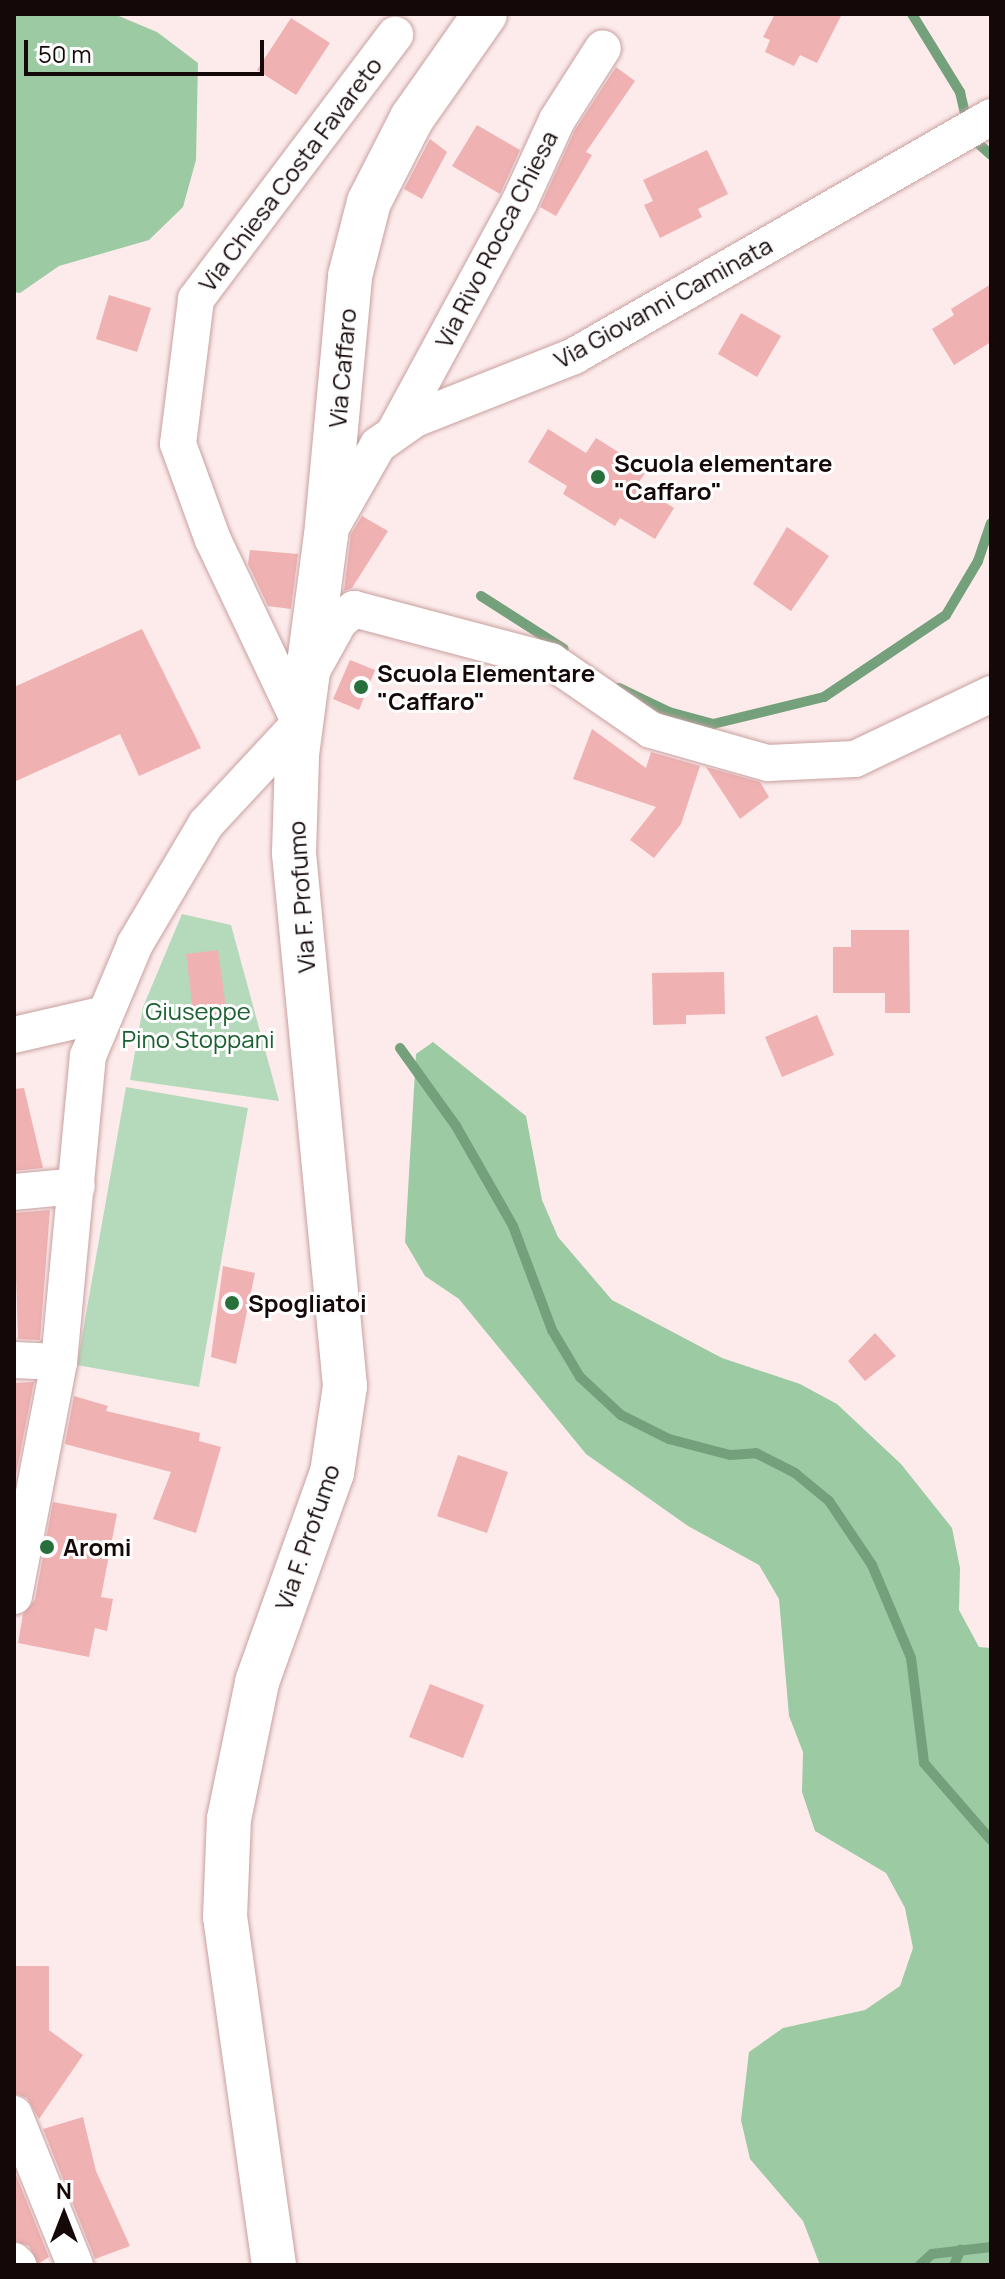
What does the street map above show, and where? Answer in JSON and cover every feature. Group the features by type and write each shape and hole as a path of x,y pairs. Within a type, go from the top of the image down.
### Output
{"street":[{"name":"Via Caffaro","path":"301,719 326,536 350,276 369,202 412,118 485,14"},
{"name":"Via Chiesa Costa Favareto","path":"301,719 213,540 178,444 196,299 395,35"},
{"name":"Via Rivo Rocca Chiesa","path":"393,434 519,203 557,120 603,48"},
{"name":"Via Giovanni Caminata","path":"326,536 378,445 393,434 440,406 574,356 991,117"},
{"path":"14,1596 59,1362 88,1056 135,944 206,824 301,719 339,622 354,609 551,661 651,730 768,763 855,759 991,694"},
{"name":"Via F. Profumo","path":"274,2265 225,1917 229,1819 257,1682 332,1473 345,1386 294,853 301,719"},
{"path":"14,1035 105,1014"},
{"path":"14,1192 77,1186"},
{"path":"14,1360 59,1362"},
{"path":"14,2114 75,2265"}],"green space":[{"path":"14,14 114,14 157,32 198,63 196,160 183,207 149,240 59,266 20,293 14,292"},
{"name":"Giuseppe Pino Stoppani","path":"182,914 231,925 279,1101 130,1080 143,1007"},
{"path":"433,1042 526,1116 542,1200 558,1237 612,1300 722,1358 800,1384 837,1404 901,1464 952,1528 960,1568 959,1610 979,1647 991,1648 991,2265 820,2265 803,2221 750,2159 741,2120 749,2052 783,2028 865,2010 900,1986 913,1948 905,1908 886,1873 815,1831 802,1792 803,1752 789,1716 779,1599 759,1565 688,1526 586,1454 459,1299 425,1276 405,1242 416,1054"},
{"path":"126,1087 248,1108 199,1387 77,1365"}],"building":[{"path":"775,14 842,14 817,63 800,55 794,66 765,52 770,40 763,37"},
{"path":"291,18 330,43 296,95 257,70"},
{"path":"616,67 635,81 586,152 592,155 556,216 540,207 575,130"},
{"path":"477,125 520,150 500,194 452,166"},
{"path":"430,139 447,152 422,199 404,189"},
{"path":"707,150 728,194 698,209 702,217 660,238 644,205 653,201 643,180"},
{"path":"991,284 991,342 954,365 932,329 954,315 951,309"},
{"path":"109,295 151,308 137,352 96,339"},
{"path":"741,313 781,336 757,377 718,354"},
{"name":"Scuola elementare \"Caffaro\"","path":"548,429 586,453 596,438 647,470 637,485 674,508 655,539 620,518 615,526 563,494 567,486 528,462"},
{"path":"362,516 388,531 352,588 344,591 351,534"},
{"path":"787,527 829,556 791,611 753,584"},
{"path":"250,550 298,554 291,609 268,606 248,564"},
{"path":"142,629 201,748 139,776 120,734 14,782 14,687"},
{"path":"350,660 375,670 359,710 333,699"},
{"path":"592,729 646,768 651,752 700,766 681,824 654,858 630,840 656,807 573,779"},
{"path":"706,767 760,782 769,797 740,819"},
{"path":"851,930 909,930 910,1013 885,1013 885,993 833,993 833,947 851,947"},
{"path":"218,950 227,1014 194,1019 186,954"},
{"path":"724,972 725,1014 686,1015 686,1024 653,1025 652,973"},
{"path":"817,1015 834,1055 782,1077 765,1037"},
{"path":"24,1088 43,1168 14,1171 14,1089"},
{"path":"50,1210 40,1340 18,1339 14,1213"},
{"name":"Spogliatoi","path":"223,1266 255,1273 236,1364 211,1357"},
{"path":"875,1333 896,1356 865,1381 848,1361"},
{"path":"34,1382 14,1485 14,1383"},
{"path":"74,1396 108,1406 106,1411 200,1433 199,1441 221,1447 196,1533 153,1519 171,1472 65,1444"},
{"path":"458,1455 508,1472 487,1533 437,1516"},
{"path":"53,1502 117,1514 101,1597 113,1599 107,1631 95,1628 89,1657 18,1643 23,1614 35,1600"},
{"path":"430,1684 484,1705 463,1758 409,1737"},
{"path":"14,1966 49,1966 49,2030 83,2055 39,2119 27,2098 14,2093"},
{"path":"83,2117 96,2171 130,2246 95,2259 43,2129"},
{"path":"14,2170 49,2257 38,2264 29,2246 14,2241"}],"waterway":[{"path":"912,14 960,92 967,122"},
{"path":"971,137 991,155"},
{"path":"619,688 669,712 713,724 824,697 946,615 978,561 991,523"},
{"path":"481,596 564,649"},
{"path":"400,1048 456,1126 513,1226 552,1330 580,1377 621,1415 669,1439 730,1455 756,1453 795,1473 829,1501 872,1565 911,1658 924,1763 991,1840"},
{"path":"920,2265 932,2254 991,2247"},
{"path":"954,2265 961,2249"}],"place":[{"name":"Scuola elementare \"Caffaro\"","path":"598,477"},
{"name":"Scuola Elementare \"Caffaro\"","path":"361,687"},
{"name":"Spogliatoi","path":"232,1303"},
{"name":"Aromi","path":"47,1547"}]}
